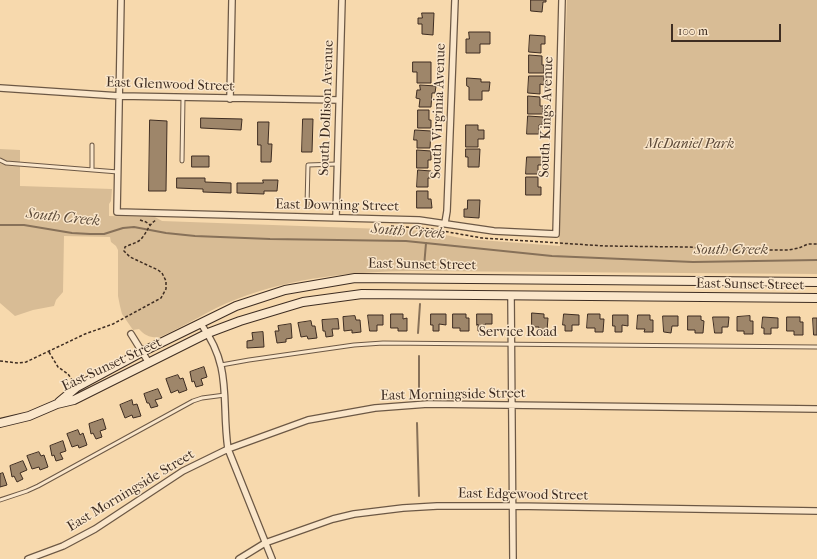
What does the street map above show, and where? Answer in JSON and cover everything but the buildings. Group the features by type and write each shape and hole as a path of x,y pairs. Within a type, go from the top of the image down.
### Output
{"main road":[{"name":"East Sunset Street","path":"57,404 77,387 142,352 236,306 285,290 355,278 817,282"},
{"name":"East Sunset Street","path":"0,423 29,416 57,404 74,400 208,333 240,321 303,302 362,294 817,298"}],"street":[{"path":"118,172 121,0"},
{"path":"230,99 232,0"},
{"name":"South Dollison Avenue","path":"336,217 342,0"},
{"name":"South Virginia Avenue","path":"445,223 447,211 455,0"},
{"name":"South Kings Avenue","path":"556,234 562,0"},
{"name":"East Glenwood Street","path":"0,88 120,96 339,100"},
{"name":"East Downing Street","path":"118,172 117,212 419,220 494,231 556,234"},
{"path":"511,295 513,559"},
{"path":"201,324 213,342 221,365 225,395 226,436 228,449 272,559"},
{"path":"131,334 149,363"},
{"name":"East Morningside Street","path":"28,559 63,546 95,529 183,471 228,449 308,420 375,408 428,404 817,409"},
{"name":"East Edgewood Street","path":"239,559 265,543 333,519 376,511 403,508 437,506 513,506 817,511"}],"lane":[{"path":"182,161 183,98"},
{"path":"92,145 92,170"},
{"path":"0,160 6,163 118,172"},
{"path":"307,205 308,165 337,164"},
{"name":"Service Road","path":"221,365 368,344 511,343 817,347"},
{"path":"0,500 38,486 193,401 225,395"}],"path":[{"path":"0,361 21,363 49,352 80,336 130,316 155,302 164,294 166,289 166,281 162,273 130,258 124,252 125,247 143,238 150,225"},
{"path":"49,352 58,368 68,374 74,382"}],"green space":[{"name":"McDaniel Park","path":"567,0 817,0 817,274 411,271 345,274 280,285 258,292 227,303 160,337 154,337 146,335 139,329 133,330 122,314 118,296 118,250 111,242 110,237 64,236 63,292 56,300 54,306 33,310 15,316 0,303 0,149 20,150 20,186 112,189 111,201 109,204 109,216 155,217 162,221 411,230 466,239 560,246 559,234"}],"waterway":[{"name":"South Creek","path":"0,225 24,225 72,233 90,234 104,234 123,228 134,227 166,233 195,236 270,239 406,241 552,256 693,262 817,260"},
{"path":"424,267 426,243"},
{"path":"418,333 420,304"},
{"path":"419,356 419,393"},
{"path":"417,423 419,496"}]}
